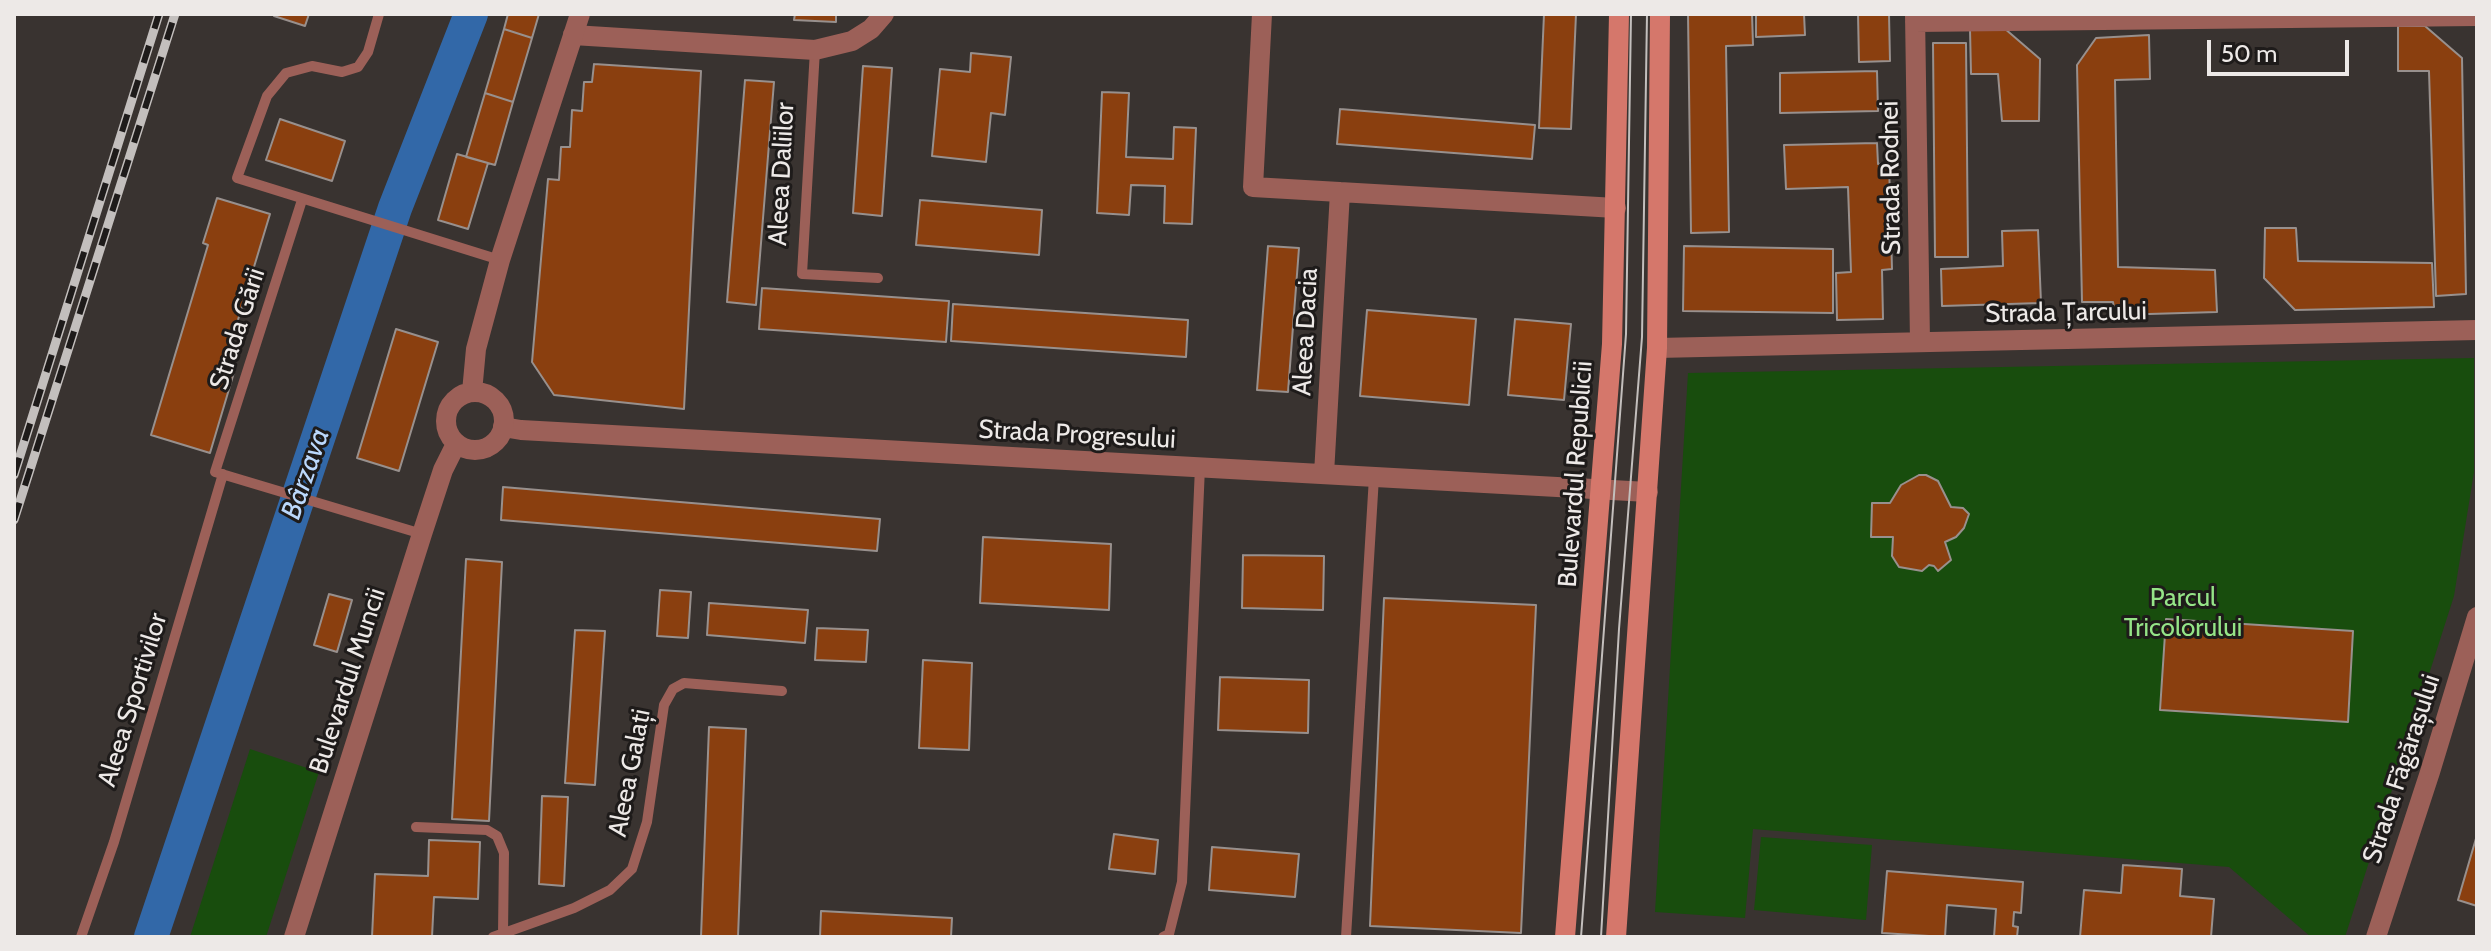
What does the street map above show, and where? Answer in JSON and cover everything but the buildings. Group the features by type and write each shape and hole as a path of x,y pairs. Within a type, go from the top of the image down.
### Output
{"main road":[{"name":"Bulevardul Republicii","path":"1565,937 1612,344 1619,14"},
{"path":"1616,937 1657,348 1660,14"}],"street":[{"path":"472,392 476,349 500,260 580,14"},
{"path":"573,35 815,50 852,41 871,29 884,14"},
{"path":"1262,14 1253,187 1616,208"},
{"path":"1915,18 2477,16"},
{"name":"Strada Rodnei","path":"1915,18 1920,342"},
{"name":"Aleea Dacia","path":"1324,474 1340,192"},
{"name":"Strada Țarcului","path":"1657,348 2477,330"},
{"path":"472,392 483,393 493,398 503,416 503,427 494,444 475,450 456,444 449,435 447,413 461,396 472,392"},
{"name":"Strada Progresului","path":"503,427 1648,492"},
{"name":"Bulevardul Muncii","path":"294,937 443,470 456,444"},
{"name":"Strada Făgărașului","path":"2376,937 2477,617"}],"lane":[{"path":"379,14 368,52 358,67 342,72 312,66 286,73 267,96 237,178 500,260"},
{"name":"Aleea Daliilor","path":"815,50 802,274 878,278"},
{"name":"Strada Gării","path":"219,473 302,200"},
{"path":"1163,937 1169,934 1182,882 1200,467"},
{"path":"219,473 422,534"},
{"name":"Aleea Sportivilor","path":"81,937 114,842 219,473"},
{"path":"1346,937 1374,477"},
{"name":"Aleea Galați","path":"498,935 574,908 610,890 632,869 647,822 664,705 673,689 684,683 782,691"},
{"path":"416,827 487,830 497,836 504,853 498,935"}],"green space":[{"name":"Parcul Tricolorului","path":"2474,358 2474,472 2454,596 2345,937 2311,937 2229,867 1753,829 1745,918 1655,912 1688,373"},
{"path":"250,749 319,772 266,937 190,937"},
{"path":"1761,837 1872,845 1866,920 1754,910"}],"waterway":[{"name":"Bârzava","path":"151,937 395,208 471,14"}],"tram line":[{"path":"1581,937 1626,334 1631,14"},
{"path":"1601,937 1619,629 1642,337 1647,14"}],"railway":[{"path":"14,475 159,14"},
{"path":"14,520 175,14"}]}
